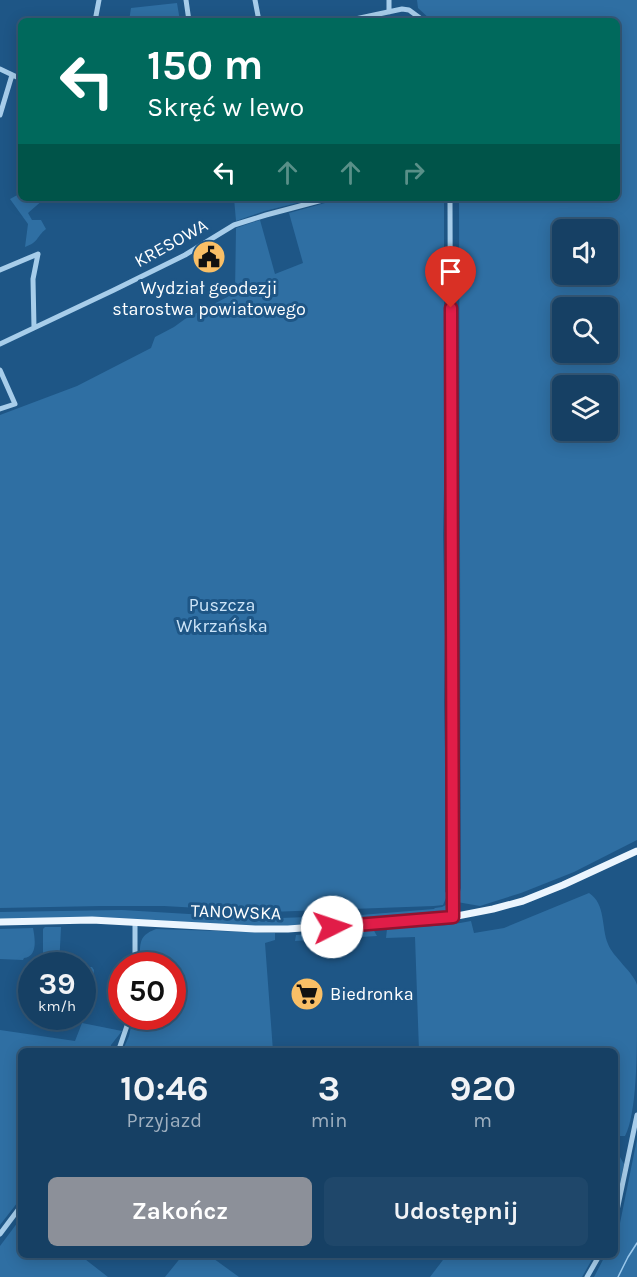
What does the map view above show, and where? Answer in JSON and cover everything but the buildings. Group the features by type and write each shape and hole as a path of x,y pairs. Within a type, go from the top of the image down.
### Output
{"main road":[{"name":"TANOWSKA","path":"0,922 92,920 288,929 453,917 524,901 637,850"}],"street":[{"path":"96,18 99,0"},
{"path":"186,0 189,18"},
{"path":"255,0 258,18"},
{"path":"389,0 389,12"},
{"path":"360,18 402,9 409,10 420,18"},
{"path":"0,69 18,78"},
{"path":"0,115 12,75"},
{"name":"KRESOWA","path":"0,344 185,255 234,225 319,201"},
{"path":"450,201 453,917"},
{"path":"0,270 38,254 33,279 34,328"},
{"path":"0,370 15,404 0,409"},
{"path":"135,922 135,952"},
{"path":"119,1048 126,1030"},
{"path":"618,1206 637,1115"},
{"path":"0,1234 18,1210"},
{"path":"587,1277 598,1258"}],"green space":[{"path":"417,0 637,0 637,840 574,872 480,906 457,902 461,888 459,201 620,201 620,18 429,18 418,8"},
{"path":"177,3 180,18 129,18 131,8"},
{"path":"18,195 18,201 42,201 28,213 32,220 41,220 46,229 35,241 25,247 28,224 10,199"},
{"path":"234,201 305,201 265,211 236,221"},
{"name":"Puszcza Wkrzańska","path":"332,201 444,201 443,535 446,898 443,905 434,906 269,912 164,906 0,908 0,415 77,386 151,348 155,337 235,293 236,228 260,220 275,274 303,263 289,213"},
{"path":"589,893 598,903 610,949 637,985 636,1081 632,1113 625,1136 618,1136 618,1048 419,1048 415,937 386,938 387,929 449,925 471,921 474,933 504,928"},
{"path":"450,903 447,912 441,916 281,927 0,919 0,912 122,910 281,918 434,909"},
{"path":"61,927 60,952 43,952 43,929"},
{"path":"33,928 33,952 18,952 18,960 0,959 0,929"},
{"path":"156,929 275,933 275,940 265,943 273,1048 124,1048 130,1030 186,1030 186,952 140,952 143,937"},
{"path":"373,929 377,936 295,941 296,935"},
{"path":"96,1026 122,1031 110,1048 18,1048 18,1202 0,1225 0,1030 75,1041 79,1030 96,1030"},
{"path":"637,1139 637,1277 594,1277 604,1258 618,1258 618,1233"},
{"path":"618,1155 624,1164 618,1193"},
{"path":"18,1222 18,1258 84,1258 108,1277 0,1277 0,1246"},
{"path":"180,1258 213,1258 239,1277 165,1277"},
{"path":"444,1258 593,1258 582,1277 430,1277"}],"waterway":[{"path":"618,1277 637,1243"}],"place":[{"name":"Wydział geodezji starostwa powiatowego","path":"209,257"},
{"name":"Biedronka","path":"307,994"}],"route":[{"path":"332,927 453,917 451,308"}]}
